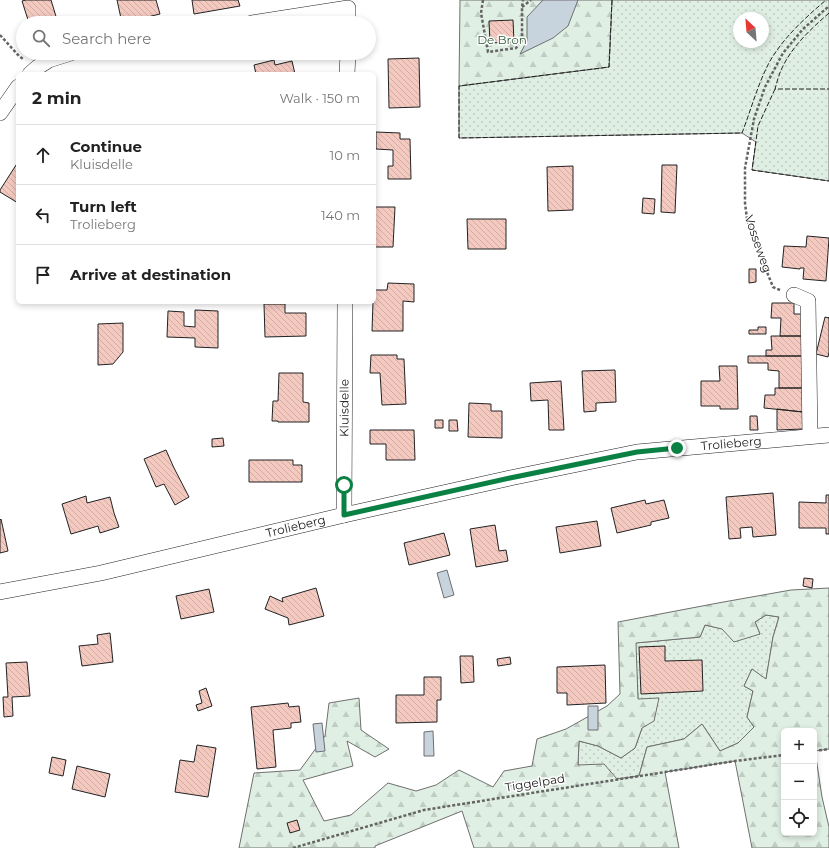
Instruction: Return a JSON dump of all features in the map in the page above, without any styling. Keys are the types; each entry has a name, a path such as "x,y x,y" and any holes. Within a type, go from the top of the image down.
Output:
{"street":[{"path":"297,16 348,8 348,16"},
{"path":"34,71 49,60"},
{"path":"347,72 348,60"},
{"path":"0,113 16,90"},
{"path":"794,295 808,301 810,436"},
{"name":"Kluisdelle","path":"344,515 345,304"},
{"name":"Trolieberg","path":"0,592 101,573 344,515 510,478 637,452 829,435"}],"path":[{"path":"483,0 481,14 488,52 516,48 522,41 523,0"},
{"path":"522,7 532,0"},
{"name":"Vosseweg","path":"794,295 773,287 753,237 747,219 745,203 745,168 754,119 768,81 783,53 803,29 829,6"},
{"path":"0,35 16,53"},
{"path":"23,60 34,71"},
{"path":"817,751 829,749"},
{"name":"Tiggelpad","path":"293,848 424,810 735,761 781,755"}],"green space":[{"name":"De Bron","path":"460,0 612,0 609,67 459,86"},
{"path":"612,0 829,0 829,181 752,170 756,142 742,133 459,138 459,86 609,67"},
{"path":"829,588 829,749 817,751 817,728 781,728 781,836 817,836 817,764 822,797 829,827 829,848 752,848 735,761 665,772 679,848 474,848 462,811 375,846 375,848 239,848 254,773 300,770 325,736 329,703 359,698 361,730 389,749 375,757 347,741 353,766 303,780 324,821 351,815 388,783 416,791 436,785 459,770 493,787 504,771 532,766 537,739 566,729 607,706 620,694 618,622 791,590","holes":["766,615 779,617 773,637 766,679 752,669 744,686 753,691 747,717 754,727 738,743 720,751 702,724 684,739 647,747 639,776 617,779 604,764 578,765 579,741 598,746 621,758 635,748 642,728 654,721 659,698 638,699 636,643 700,637 705,625 722,629 734,642 760,634 755,622"]},
{"path":"766,615 779,617 773,637 766,680 752,669 744,686 753,691 747,717 754,727 738,743 720,751 702,724 684,739 647,747 639,776 617,779 578,765 579,741 598,746 621,758 635,748 642,728 638,700 635,643 700,637 705,625 760,634 755,622"}],"shaded area":[{"path":"543,0 578,0 568,26 553,38 520,54 527,41 527,17"},
{"path":"447,570 454,595 444,598 437,573"},
{"path":"588,706 598,706 598,730 588,730"},
{"path":"322,723 325,751 316,752 313,724"},
{"path":"433,731 434,756 424,756 424,732"}],"building":[{"path":"51,0 56,16 27,16 22,1"},
{"path":"117,0 156,0 160,14 152,16 120,16"},
{"path":"192,0 238,0 240,6 194,14"},
{"path":"513,20 514,42 490,43 489,21"},
{"path":"419,58 420,107 389,108 388,59"},
{"path":"274,60 275,65 292,61 295,72 256,72 254,65"},
{"path":"376,132 400,133 400,139 410,139 411,179 388,179 388,166 393,166 393,150 376,149"},
{"path":"16,165 16,202 0,192"},
{"path":"662,165 677,165 675,213 661,212"},
{"path":"573,166 573,210 548,211 547,167"},
{"path":"643,198 655,199 654,214 642,213"},
{"path":"376,207 395,207 393,247 376,247"},
{"path":"467,219 506,219 506,249 468,249"},
{"path":"807,236 829,238 826,281 803,279 804,268 782,267 784,246 806,247"},
{"path":"749,269 756,269 756,282 749,283"},
{"path":"388,283 414,284 414,302 403,301 403,331 372,331 373,304 376,304 376,290 387,290"},
{"path":"772,303 794,303 794,314 803,314 803,336 780,336 781,318 771,318"},
{"path":"264,304 285,304 285,313 306,313 306,336 265,337"},
{"path":"195,310 218,311 218,348 195,347 195,338 167,337 168,311 184,312 184,326 195,327"},
{"path":"825,317 829,318 828,357 816,354"},
{"path":"123,323 123,352 113,364 98,365 98,324"},
{"path":"758,327 766,327 766,334 749,334 749,330 758,330"},
{"path":"771,336 803,336 803,356 766,356 766,350 772,350"},
{"path":"371,355 397,355 397,359 404,359 406,404 382,405 380,373 370,373"},
{"path":"748,356 803,356 803,388 779,388 779,371 768,370 768,363 748,363"},
{"path":"719,366 737,366 738,409 720,409 720,406 701,406 701,381 720,381"},
{"path":"615,370 616,402 596,403 596,411 584,412 582,371"},
{"path":"279,373 303,373 303,402 309,403 309,422 272,421 273,401 278,401"},
{"path":"561,381 564,430 549,430 548,400 531,401 530,383"},
{"path":"775,388 803,388 803,412 764,408 765,395 775,395"},
{"path":"469,403 491,404 491,411 502,411 502,438 468,437"},
{"path":"777,409 803,412 803,429 777,430"},
{"path":"750,416 757,416 758,430 750,430"},
{"path":"435,420 443,420 443,428 435,428"},
{"path":"449,420 457,420 458,431 449,431"},
{"path":"370,430 414,430 415,460 386,460 386,444 370,444"},
{"path":"223,438 224,446 212,447 212,439"},
{"path":"166,450 189,497 175,505 164,484 156,487 144,459"},
{"path":"249,460 293,460 293,465 302,465 302,482 249,482"},
{"path":"773,493 776,535 753,537 752,527 740,528 741,538 729,539 726,497"},
{"path":"826,495 829,495 829,534 826,534 826,528 799,528 799,502 826,503"},
{"path":"86,496 87,503 110,497 119,527 100,533 98,526 71,534 62,504"},
{"path":"645,500 646,504 664,500 669,518 651,522 651,525 617,533 611,508"},
{"path":"1,519 8,551 0,553 0,520"},
{"path":"597,521 601,546 560,553 556,527"},
{"path":"495,525 499,551 506,550 508,561 476,567 470,529"},
{"path":"444,533 450,555 409,565 404,543"},
{"path":"804,578 813,579 812,588 803,586"},
{"path":"316,588 324,616 289,625 288,618 265,609 270,596 283,602 282,598"},
{"path":"209,589 214,612 181,619 176,596"},
{"path":"110,633 113,662 82,666 79,646 98,644 97,635"},
{"path":"665,646 665,661 702,660 703,691 641,694 639,647"},
{"path":"460,656 473,656 474,682 461,683"},
{"path":"510,657 511,664 498,666 497,659"},
{"path":"27,662 30,696 12,697 13,716 4,717 3,697 8,697 6,663"},
{"path":"605,665 606,703 567,705 567,693 557,693 557,667"},
{"path":"424,677 441,677 441,700 437,700 437,722 396,723 396,695 424,695"},
{"path":"206,688 212,706 198,711 196,705 202,703 199,691"},
{"path":"288,703 289,707 299,706 301,722 291,723 291,728 273,730 276,767 257,769 251,707"},
{"path":"197,745 216,748 208,797 175,792 180,760 194,762"},
{"path":"52,757 66,760 63,776 49,773"},
{"path":"77,766 110,774 105,797 72,789"},
{"path":"297,820 300,830 290,833 287,823"}],"fence":[{"path":"612,0 609,67 459,86 459,138 742,133 758,87 770,61 788,36 826,0"},
{"path":"829,13 809,31 791,52 781,70 775,89 829,89"},
{"path":"775,89 758,126 752,170 829,181"}],"route":[{"path":"344,485 344,515 510,478 637,452 677,448"}]}
